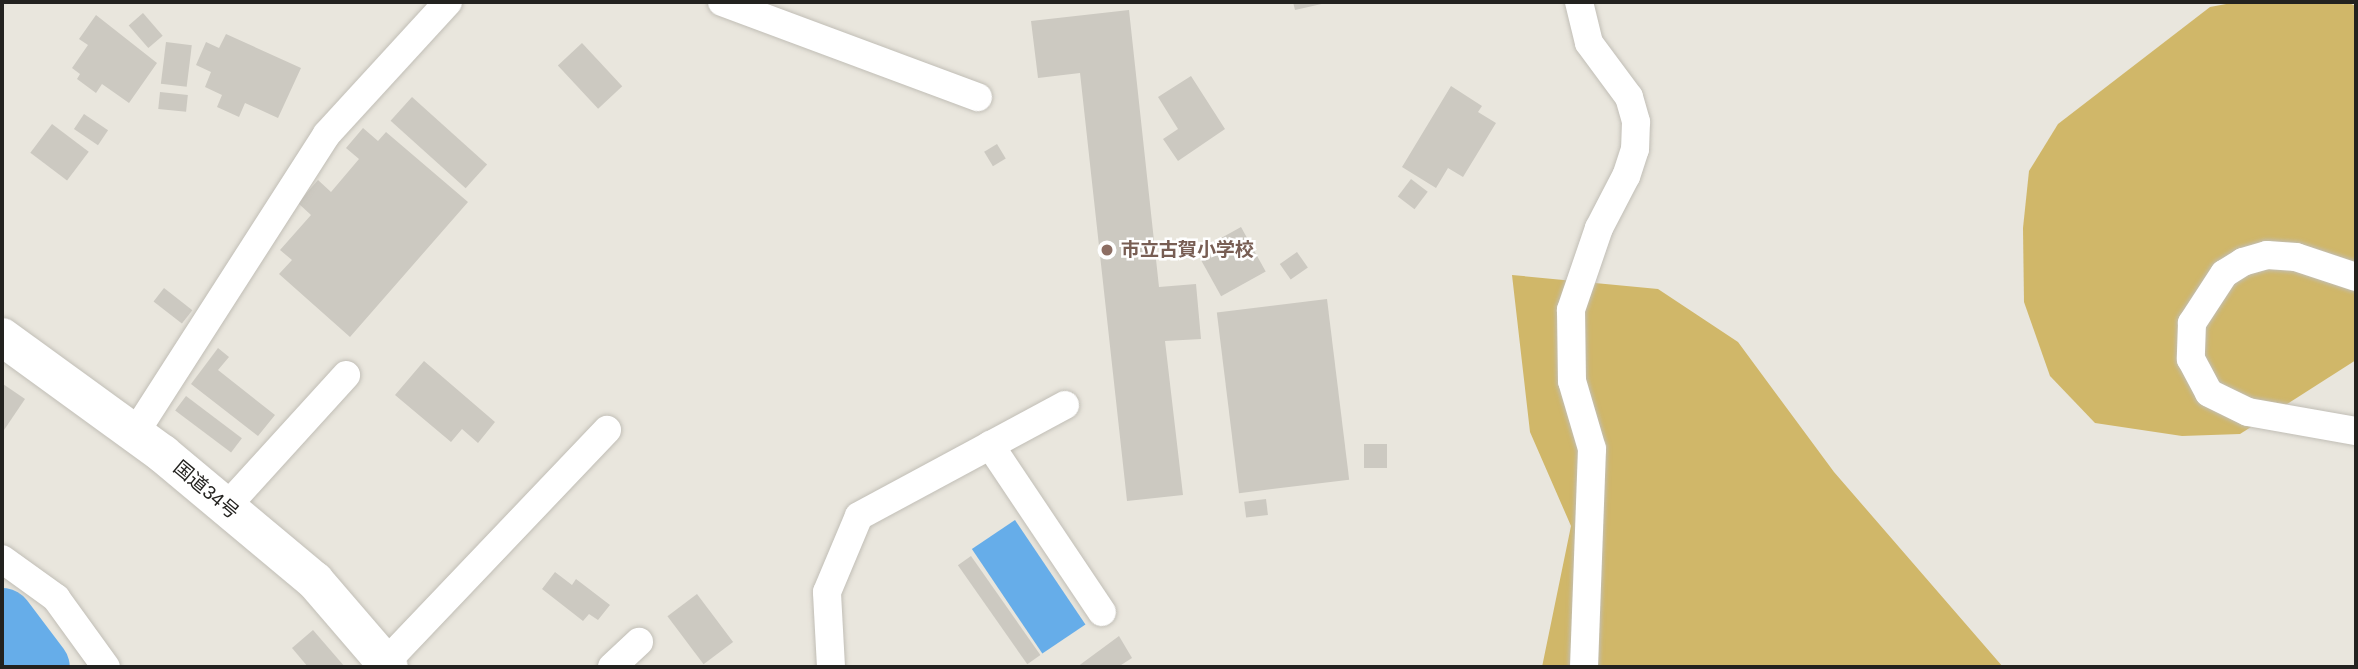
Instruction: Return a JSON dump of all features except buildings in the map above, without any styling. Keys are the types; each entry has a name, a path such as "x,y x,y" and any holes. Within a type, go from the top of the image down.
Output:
{"highway":[{"name":"国道34号","path":"2,337 135,433 316,581 387,665"}],"street":[{"path":"135,433 327,134 448,2"},
{"path":"722,2 978,97"},
{"path":"1579,2 1589,43 1629,97 1636,122 1635,149 1626,176 1599,228 1571,310 1572,381 1592,449 1584,667"},
{"path":"2356,277 2296,257 2267,255 2243,262 2224,274 2192,323 2191,359 2209,393 2248,412 2356,431"},
{"path":"227,506 346,375"},
{"path":"831,667 827,592 859,516 1065,405"},
{"path":"387,665 607,430"},
{"path":"990,446 1102,612"},
{"path":"2,559 55,598 106,667"},
{"path":"612,667 639,642"}],"shaded area":[{"path":"2237,2 2346,2 2356,6 2356,360 2240,434 2182,436 2095,423 2050,376 2024,302 2023,228 2029,171 2058,124 2210,7"},
{"path":"1512,275 1658,289 1738,342 1834,472 2003,667 1542,667 1571,526 1530,432"}],"water":[{"path":"1015,520 1085,624 1042,654 972,549"}],"waterway":[{"path":"2,618 39,667"}],"place":[{"name":"市立古賀小学校","path":"1107,250"}]}
